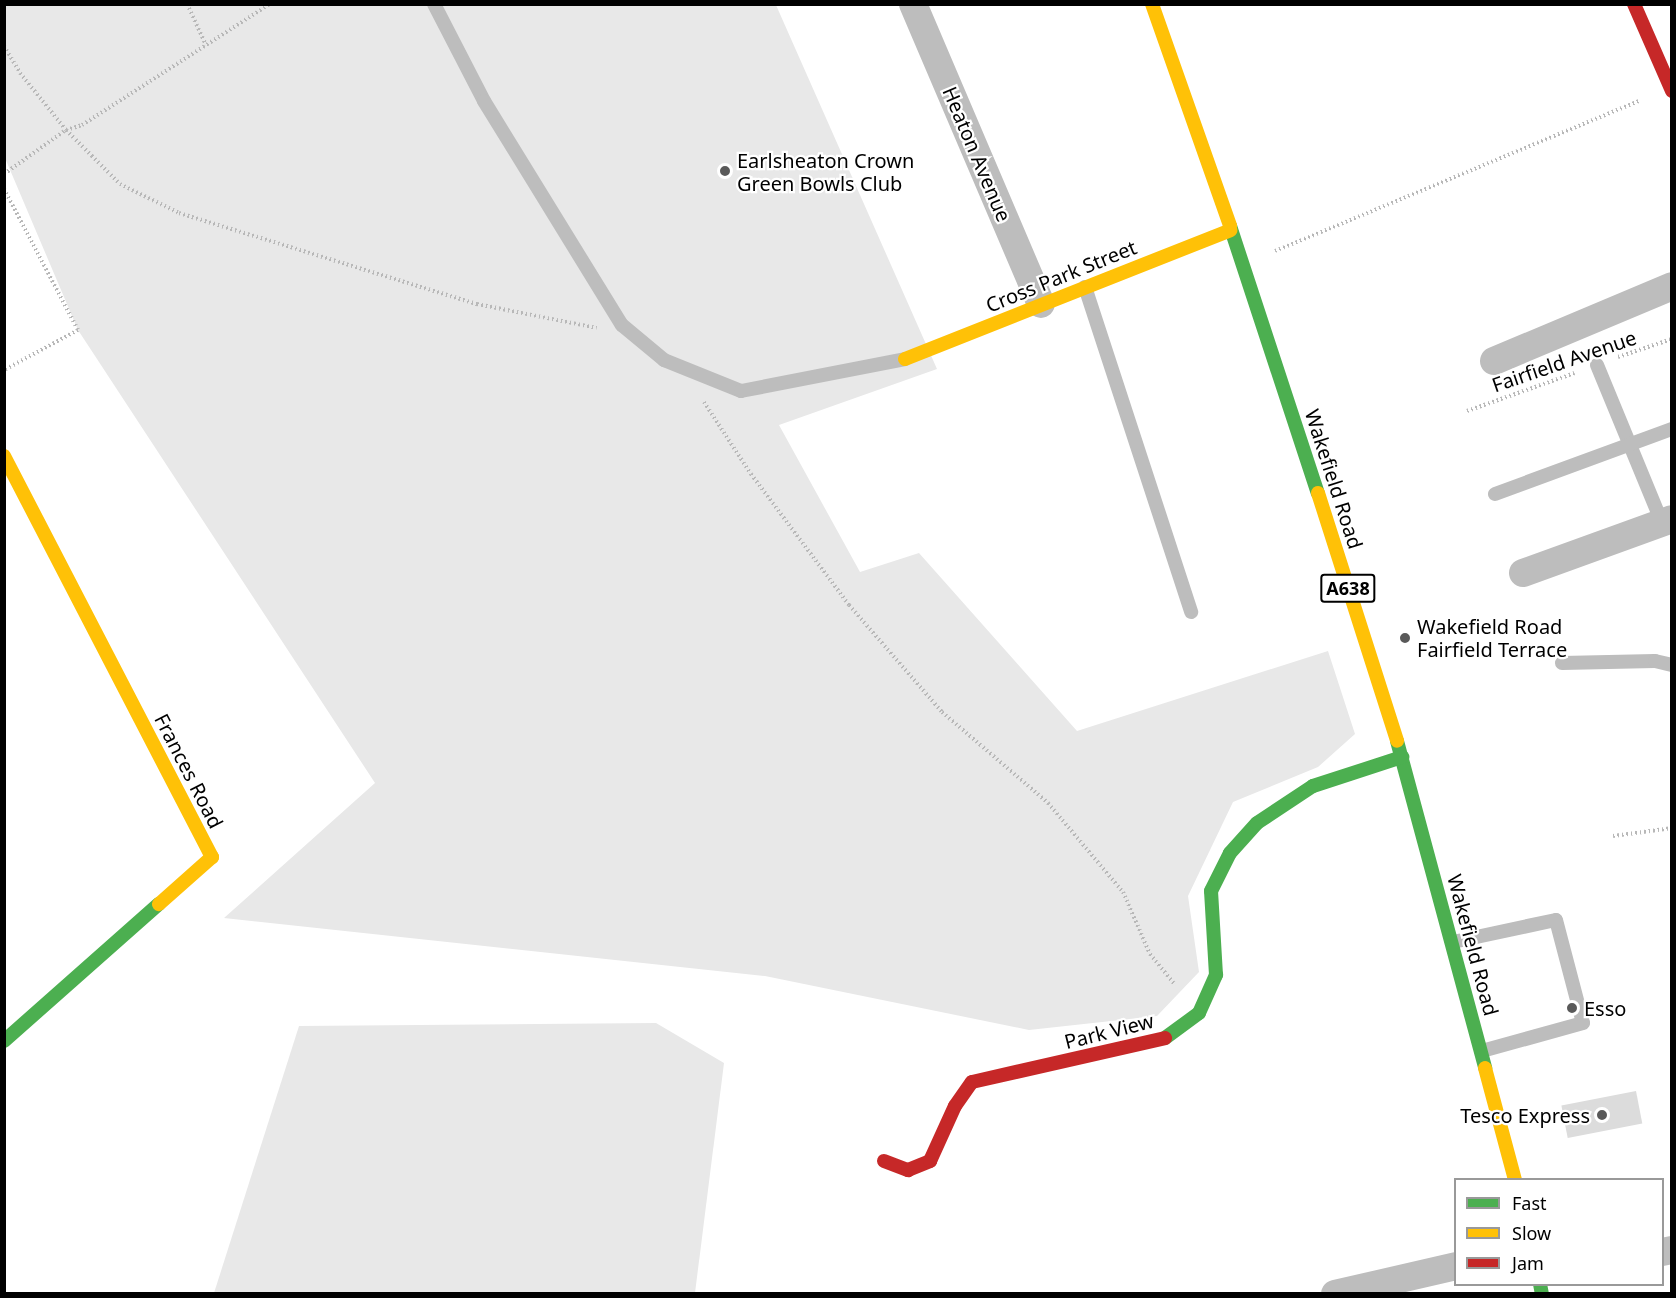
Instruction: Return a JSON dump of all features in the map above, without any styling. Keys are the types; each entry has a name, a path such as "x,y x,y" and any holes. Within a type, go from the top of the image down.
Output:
{"main road":[{"name":"Wakefield Road","path":"1152,4 1242,265 1402,757 1515,1178"},
{"path":"1634,4 1671,89"},
{"name":"Cross Park Street","path":"905,359 1230,230"},
{"name":"Frances Road","path":"4,456 212,857 4,1041"},
{"name":"Park View","path":"884,1161 908,1170 930,1161 955,1106 972,1082 1160,1042 1199,1013 1216,975 1211,891 1230,853 1257,823 1313,786 1402,757"}],"street":[{"name":"Heaton Avenue","path":"913,4 1041,304"},
{"path":"1494,361 1671,286"},
{"path":"1523,573 1667,521"},
{"path":"1335,1293 1366,1290 1454,1266"}],"lane":[{"path":"434,4 484,102 622,325 664,360 741,391 905,359"},
{"path":"1085,287 1191,612"},
{"path":"1598,365 1630,444 1667,521"},
{"path":"1495,494 1671,429"},
{"path":"1562,663 1655,661 1671,665"},
{"path":"1453,942 1556,920 1583,1023 1482,1052"}],"path":[{"path":"187,4 206,45"},
{"path":"4,174 66,130 82,125 270,4"},
{"path":"4,46 20,73 66,130 120,184 179,213 477,304 636,336"},
{"path":"1242,265 1671,89"},
{"path":"4,189 78,330 4,370"},
{"name":"Fairfield Avenue","path":"1467,411 1671,339"},
{"path":"681,366 751,474 849,605 942,712 1048,803 1123,892 1150,954 1199,1013"},
{"path":"1613,837 1671,828"}],"shaded area":[{"path":"4,5 776,5 937,369 779,425 860,572 919,553 1077,731 1328,651 1355,734 1318,767 1233,802 1188,896 1199,972 1157,1016 1029,1030 765,976 224,918 375,783 78,330 5,158"},
{"path":"656,1023 724,1063 695,1293 214,1293 299,1026"}],"building":[{"name":"Tesco Express","path":"1636,1091 1642,1123 1568,1138 1561,1106"}],"traffic: fast":[{"path":"1230,226 1318,493"},
{"path":"1397,741 1485,1068"},
{"path":"1165,1038 1199,1013 1216,975 1211,891 1230,853 1257,823 1313,786 1402,757"},
{"path":"4,1041 159,904"},
{"path":"1540,1286 1542,1294"}],"traffic: slow":[{"path":"1152,4 1230,226"},
{"path":"905,359 1230,230"},
{"path":"4,456 212,857 159,904"},
{"path":"1318,493 1397,741"},
{"path":"1485,1068 1514,1178"}],"traffic: jam":[{"path":"1634,4 1672,91"},
{"path":"884,1161 908,1170 930,1161 955,1106 972,1082 1165,1038"}],"place":[{"name":"Earlsheaton Crown Green Bowls Club","path":"725,171"},
{"name":"Wakefield Road Fairfield Terrace","path":"1405,638"},
{"name":"Esso","path":"1572,1008"},
{"name":"Tesco Express","path":"1602,1115"}]}
